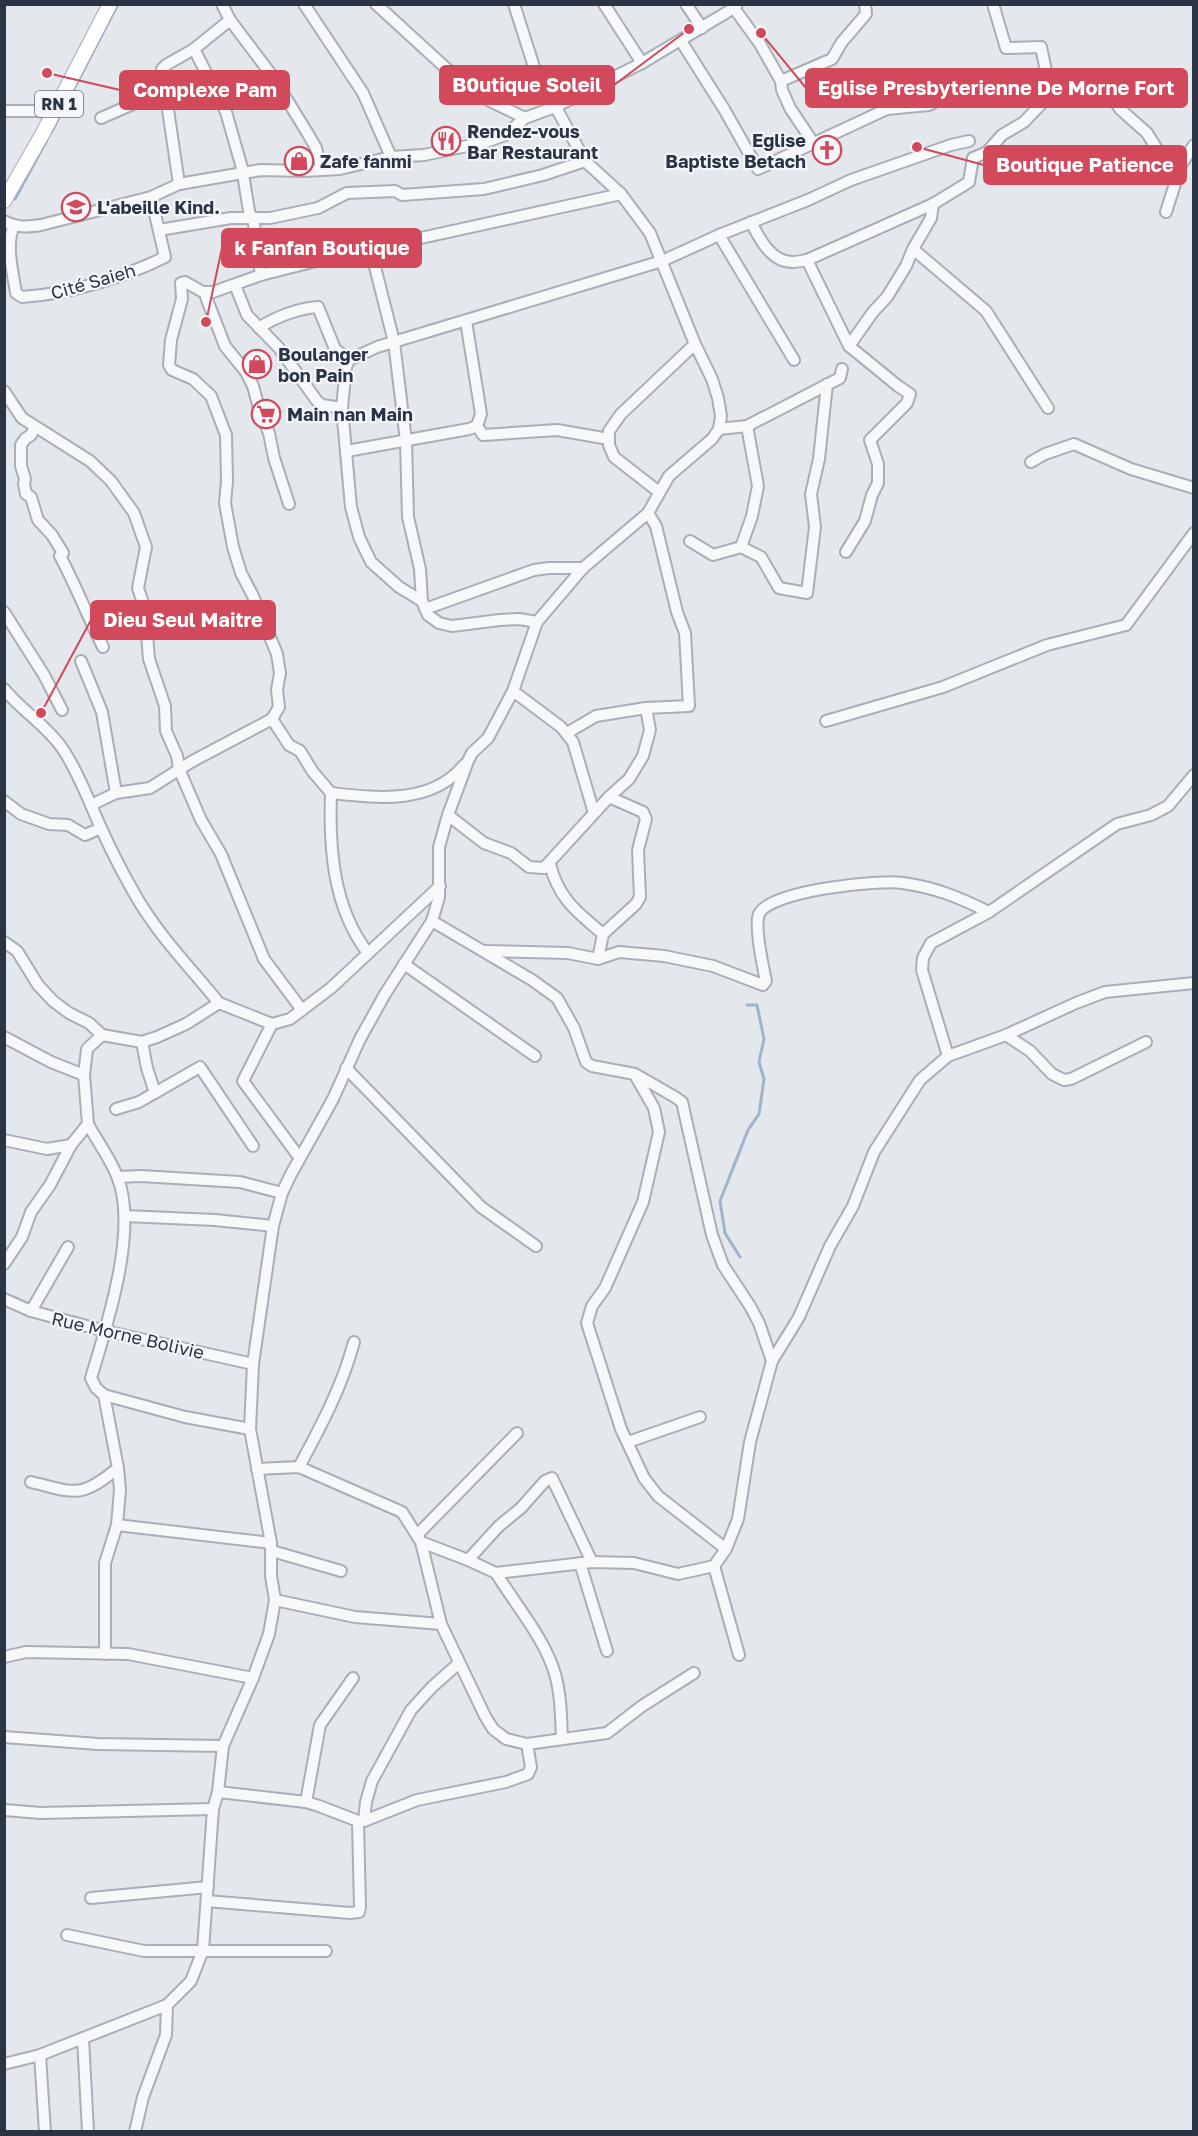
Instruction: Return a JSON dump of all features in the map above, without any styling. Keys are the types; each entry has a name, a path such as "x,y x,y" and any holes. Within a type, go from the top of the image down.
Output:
{"main road":[{"name":"RN 1","path":"4,201 53,115 111,4"}],"street":[{"path":"222,4 230,20 260,59 308,134 316,148 322,170"},
{"path":"304,4 363,93 391,157"},
{"path":"376,4 460,81 490,101 525,118"},
{"path":"4,2064 40,2055 167,2005 191,1981 202,1950 213,1809 218,1792 223,1746 253,1678 269,1634 275,1600 271,1576 271,1547 250,1429 253,1364 273,1226 282,1193 299,1157 333,1099 346,1068 385,994 432,921 439,897 439,847 448,815 472,753 488,738 513,691 537,622 583,568 648,513 669,476 712,439 719,429 721,416 718,398 650,233 621,194 585,161 534,67 514,4"},
{"path":"604,4 642,63"},
{"path":"686,4 702,28"},
{"path":"780,81 832,59 842,42 866,14 865,4"},
{"path":"993,4 1006,48 1041,47 1050,90"},
{"path":"9,224 24,228 60,221 150,197 179,184 261,170 322,170 391,157 424,155 486,142 506,135 525,118 555,107 642,63 736,7 780,81 790,108 813,144"},
{"path":"179,184 162,69 166,64 194,49 230,20"},
{"path":"681,40 758,169 888,109 929,105 973,83"},
{"path":"194,49 226,112 243,173 261,275"},
{"path":"751,222 760,242 771,253 790,263 807,260 933,204 969,182 973,158 987,152 1002,135 1024,122 1045,100 1050,90 1065,82 1090,82 1107,90 1120,109 1147,133 1176,180"},
{"path":"101,118 165,90"},
{"path":"4,111 41,111 53,115"},
{"path":"424,605 370,562 359,537 351,507 342,408 346,367 349,360 394,342 662,261 851,180 951,145 969,141"},
{"path":"1166,212 1181,165 1194,145"},
{"path":"150,197 159,230 231,218 270,218 305,212 346,194 395,191 402,195 484,189 585,161"},
{"path":"91,805 116,794 150,788 178,769 272,720 279,707 277,690 280,673 277,654 241,573 233,546 225,503 228,454 226,435 220,416 211,396 193,379 172,370 169,365 171,340 182,298 181,283 185,282 207,292 261,275 621,194"},
{"path":"849,346 873,312 887,297 906,266 931,218 933,204"},
{"name":"Cité Saieh","path":"9,224 16,293 22,297 58,294 136,269 165,256 159,230"},
{"path":"719,235 794,360"},
{"path":"913,249 986,311 1048,408"},
{"path":"371,251 394,342 406,441 408,517 420,569 424,605 428,615 439,623 452,626 519,618 537,622"},
{"path":"807,260 849,346 898,387 910,394 907,403 870,440 878,464 878,483 865,521 846,552"},
{"path":"235,285 247,315 279,348 317,401 322,405 342,408"},
{"path":"207,292 206,297 225,346 246,372 253,386 289,504"},
{"path":"259,328 267,322 318,307 335,349 349,360"},
{"path":"466,321 481,414 477,426"},
{"path":"659,492 614,457 609,445 609,431 621,414 695,344"},
{"path":"719,429 747,426 840,378 842,369"},
{"path":"690,541 713,555 741,547 760,557 779,588 807,593 815,527 811,494 819,459 827,384"},
{"path":"4,391 22,418 57,438 75,453 90,461 111,481 125,499 137,521 146,547 138,588 145,609 149,660 165,706 166,731 177,756 178,769 201,820 221,854 264,958 302,1010"},
{"path":"477,426 483,435 557,430 609,439"},
{"path":"346,451 477,426"},
{"path":"741,547 752,516 758,486 747,426"},
{"path":"35,427 21,445 21,466 26,494 31,497 38,520 52,535 63,553 60,556 73,579 83,607 103,647"},
{"path":"1031,462 1045,454 1074,444 1131,469 1194,488"},
{"path":"567,733 596,716 646,708 688,706 686,633 677,612 656,526 648,513"},
{"path":"826,721 943,687 1047,645 1126,626 1194,533"},
{"path":"424,605 534,570 583,568"},
{"path":"4,612 44,675 62,710"},
{"path":"81,662 102,712 116,794"},
{"path":"4,689 16,704 39,722 61,747 77,773 101,828 149,919 178,957 219,1003 272,1024 290,1018 331,988 440,886"},
{"path":"513,691 567,733 573,742 594,813"},
{"path":"448,815 484,843 511,853 529,867 544,868 609,797 629,779 643,756 650,730 646,708"},
{"path":"272,720 289,745 300,751 313,772 331,793 330,829 335,879 350,923 358,940 368,953"},
{"path":"331,793 376,796 416,795 441,786 458,773 468,761"},
{"path":"948,1056 922,970 924,957 931,943 989,912 1117,824 1151,815 1168,806 1194,775"},
{"path":"598,959 603,934 636,904 640,897 639,843 646,819 644,812 609,797"},
{"path":"4,801 21,814 49,824 68,825 85,835 101,828"},
{"path":"550,864 554,882 574,910 603,934"},
{"path":"484,951 568,953 598,959 619,952 664,956 713,966 763,986 766,981 760,951 758,917 762,908 789,895 876,882 900,882 950,893 989,912"},
{"path":"432,921 557,998 574,1028 586,1062 592,1066 635,1074 682,1102 712,1235 723,1265 750,1305 759,1323 772,1361"},
{"path":"4,942 17,951 38,985 53,1001 69,1013 89,1023 102,1035 142,1042 186,1024 219,1003"},
{"path":"404,964 535,1056"},
{"path":"419,1538 496,1573 592,1562 634,1563 678,1574 714,1566 726,1549 738,1519 750,1442 772,1361 799,1317 830,1246 854,1206 874,1152 920,1080 948,1056 1006,1035 1105,992 1194,983"},
{"path":"272,1024 243,1081 299,1157"},
{"path":"102,1035 87,1049 84,1075 88,1124 118,1177 125,1216 118,1279 91,1378 96,1388 104,1395 185,1416 250,1429"},
{"path":"1006,1035 1030,1051 1052,1074 1064,1080 1071,1079 1146,1042"},
{"path":"4,1038 51,1062 84,1075"},
{"path":"142,1042 155,1093"},
{"path":"116,1108 139,1102 201,1067 254,1146"},
{"path":"346,1068 481,1207 536,1246"},
{"path":"635,1074 654,1108 659,1132 643,1202 605,1288 592,1306 587,1323 621,1429 644,1478 658,1496 726,1549"},
{"path":"4,1264 22,1237 31,1212 50,1185 72,1145 88,1124"},
{"path":"4,1140 47,1149 72,1145"},
{"path":"118,1177 141,1176 240,1182 282,1193"},
{"path":"125,1216 215,1220 273,1226"},
{"path":"32,1311 68,1247"},
{"name":"Rue Morne Bolivie","path":"4,1299 32,1311 105,1331 253,1364"},
{"path":"299,1467 335,1399 346,1372 354,1342"},
{"path":"104,1395 120,1490 117,1525 105,1563 105,1654"},
{"path":"628,1442 700,1417"},
{"path":"419,1538 517,1433"},
{"path":"257,1469 299,1467 402,1512 419,1538 441,1624 494,1729 506,1739 528,1743 607,1733 642,1706 694,1673"},
{"path":"31,1482 73,1492 87,1490 100,1483 118,1468"},
{"path":"468,1560 545,1481 552,1478 592,1562"},
{"path":"117,1525 271,1547 341,1571"},
{"path":"580,1563 607,1651"},
{"path":"714,1566 739,1655"},
{"path":"496,1573 541,1642 555,1673 561,1706 562,1739"},
{"path":"275,1600 355,1617 441,1624"},
{"path":"4,1657 26,1652 128,1654 253,1678"},
{"path":"207,1901 358,1912 360,1907 361,1821 372,1781 411,1710 459,1663"},
{"path":"306,1803 320,1725 353,1678"},
{"path":"4,1737 98,1744 223,1746"},
{"path":"218,1792 306,1803 361,1821 417,1800 506,1782 528,1774 531,1767 528,1743"},
{"path":"4,1810 41,1813 213,1809"},
{"path":"91,1898 208,1887"},
{"path":"67,1935 144,1951 327,1951"},
{"path":"135,2132 143,2097 166,2035 167,2005"},
{"path":"83,2038 88,2132"},
{"path":"40,2055 45,2132"}],"waterway":[{"path":"51,133 118,4"},
{"path":"15,199 47,140"},
{"path":"740,1257 725,1233 720,1201 748,1130 759,1114 764,1079 759,1062 764,1039 757,1005 747,1005"}],"place":[{"name":"B0utique Soleil","path":"689,29"},
{"name":"Eglise Presbyterienne De Morne Fort","path":"761,33"},
{"name":"Complexe Pam","path":"47,73"},
{"name":"Rendez-vous Bar Restaurant","path":"446,141"},
{"name":"Boutique Patience","path":"917,147"},
{"name":"Eglise Baptiste Betach","path":"827,150"},
{"name":"Zafe fanmi","path":"299,161"},
{"name":"L'abeille Kind.","path":"76,207"},
{"name":"k Fanfan Boutique","path":"206,322"},
{"name":"Boulanger bon Pain","path":"257,364"},
{"name":"Main nan Main","path":"266,414"},
{"name":"Dieu Seul Maitre","path":"41,713"}]}
